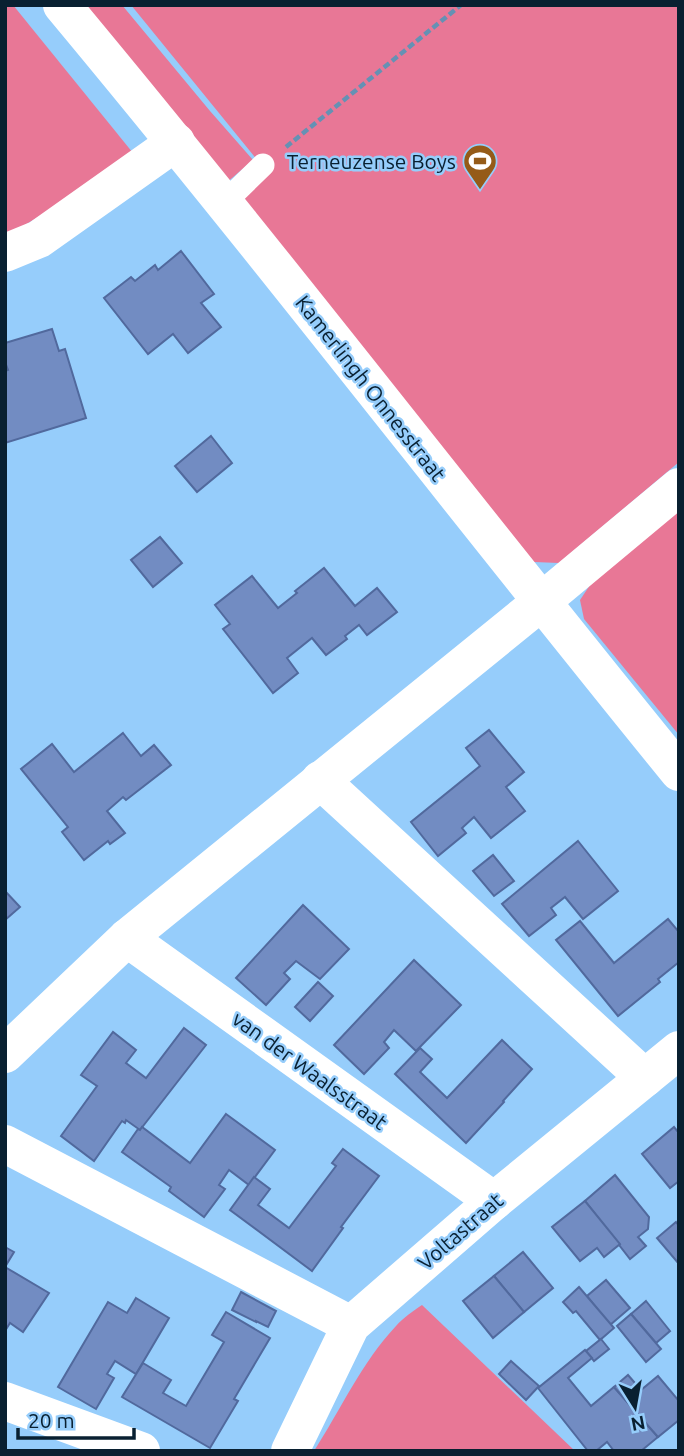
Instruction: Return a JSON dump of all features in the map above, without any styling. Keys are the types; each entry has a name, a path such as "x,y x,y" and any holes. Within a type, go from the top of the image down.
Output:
{"street":[{"name":"Kamerlingh Onnesstraat","path":"62,5 176,142 541,603 679,772"},
{"path":"5,253 39,239 176,142"},
{"path":"5,1054 127,938 541,603 679,487"},
{"path":"320,780 645,1077"},
{"name":"van der Waalsstraat","path":"127,938 494,1201"},
{"name":"Voltastraat","path":"290,1451 351,1325 494,1201 679,1050"},
{"path":"5,1144 351,1325"},
{"path":"5,1401 141,1451"}],"lane":[{"path":"224,204 263,165"}],"path":[{"path":"263,165 461,5"}],"shaded area":[{"path":"5,5 13,5 133,153 101,179 5,237"},
{"path":"77,5 122,5 253,160 225,184"},
{"name":"Terneuzense Boys","path":"131,5 679,5 679,462 559,563 534,562 237,203 267,172"},
{"path":"679,509 679,735 584,619 580,600 592,582"},
{"path":"422,1305 575,1451 314,1451 352,1386 384,1340 399,1323"}],"building":[{"path":"181,251 214,294 201,303 221,327 188,353 173,334 148,354 104,298 131,277 135,281 155,265 158,270"},
{"path":"52,329 59,351 65,349 86,418 5,443 5,371 8,370 5,343"},
{"path":"211,436 232,463 197,492 175,466"},
{"path":"160,537 182,563 153,587 131,560"},
{"path":"324,568 355,606 377,588 397,612 367,635 359,625 345,636 347,639 326,655 312,638 287,658 298,673 273,693 223,629 230,624 215,605 252,576 278,608"},
{"path":"489,730 524,772 506,787 525,811 491,838 474,817 462,828 466,833 438,856 411,822 480,766 466,748"},
{"path":"123,733 141,756 154,745 171,765 126,800 123,797 107,811 125,833 110,844 108,841 84,860 62,832 68,827 21,769 52,744 74,772"},
{"path":"578,841 618,891 583,919 565,897 551,908 556,915 529,936 502,904"},
{"path":"493,855 514,881 494,896 473,871"},
{"path":"5,891 20,907 5,920"},
{"path":"303,905 349,949 320,979 296,961 284,973 290,979 266,1005 236,978"},
{"path":"668,919 679,932 679,962 658,979 660,982 618,1016 556,940 580,921 614,963"},
{"path":"414,960 461,1005 416,1051 394,1030 384,1042 389,1048 364,1074 334,1045"},
{"path":"318,982 333,996 310,1021 295,1007"},
{"path":"184,1028 206,1045 140,1130 126,1120 125,1123 122,1121 94,1161 61,1136 97,1086 81,1075 113,1032 136,1050 126,1063 146,1078"},
{"path":"502,1040 532,1069 466,1143 395,1074 420,1048 432,1059 420,1072 447,1098"},
{"path":"226,1114 275,1150 249,1185 229,1170 219,1185 225,1189 204,1217 169,1191 171,1187 122,1152 142,1127 190,1163"},
{"path":"674,1127 679,1133 679,1181 670,1188 642,1154"},
{"path":"343,1149 379,1176 312,1271 230,1210 254,1177 270,1189 258,1205 289,1228 336,1166 332,1163"},
{"path":"615,1175 649,1217 648,1229 638,1237 646,1246 630,1259 585,1201"},
{"path":"585,1201 620,1244 604,1257 597,1248 580,1261 552,1227"},
{"path":"676,1222 679,1226 679,1264 657,1238"},
{"path":"5,1247 14,1252 5,1267"},
{"path":"523,1252 553,1288 524,1312 494,1276"},
{"path":"5,1267 49,1293 23,1332 10,1323 5,1331"},
{"path":"494,1276 524,1312 493,1338 463,1301"},
{"path":"606,1280 630,1308 610,1325 587,1296"},
{"path":"579,1287 614,1328 600,1340 576,1311 573,1313 563,1302"},
{"path":"241,1292 276,1311 268,1327 232,1310"},
{"path":"136,1298 169,1318 136,1374 115,1361 107,1374 114,1378 96,1409 58,1387 108,1302 127,1313"},
{"path":"646,1301 670,1331 656,1343 631,1314"},
{"path":"226,1312 270,1338 234,1399 238,1401 210,1448 122,1397 143,1363 171,1380 163,1393 186,1406 224,1342 212,1335"},
{"path":"631,1314 661,1349 646,1362 617,1326"},
{"path":"601,1339 609,1349 594,1361 586,1351"},
{"path":"585,1350 592,1358 568,1378 591,1406 614,1387 658,1437 641,1451 614,1451 607,1442 596,1451 588,1451 538,1388"},
{"path":"511,1361 539,1386 526,1400 499,1374"},
{"path":"628,1375 641,1390 658,1376 679,1401 679,1420 658,1437 614,1387"}],"place":[{"name":"Terneuzense Boys","path":"480,191"}]}
